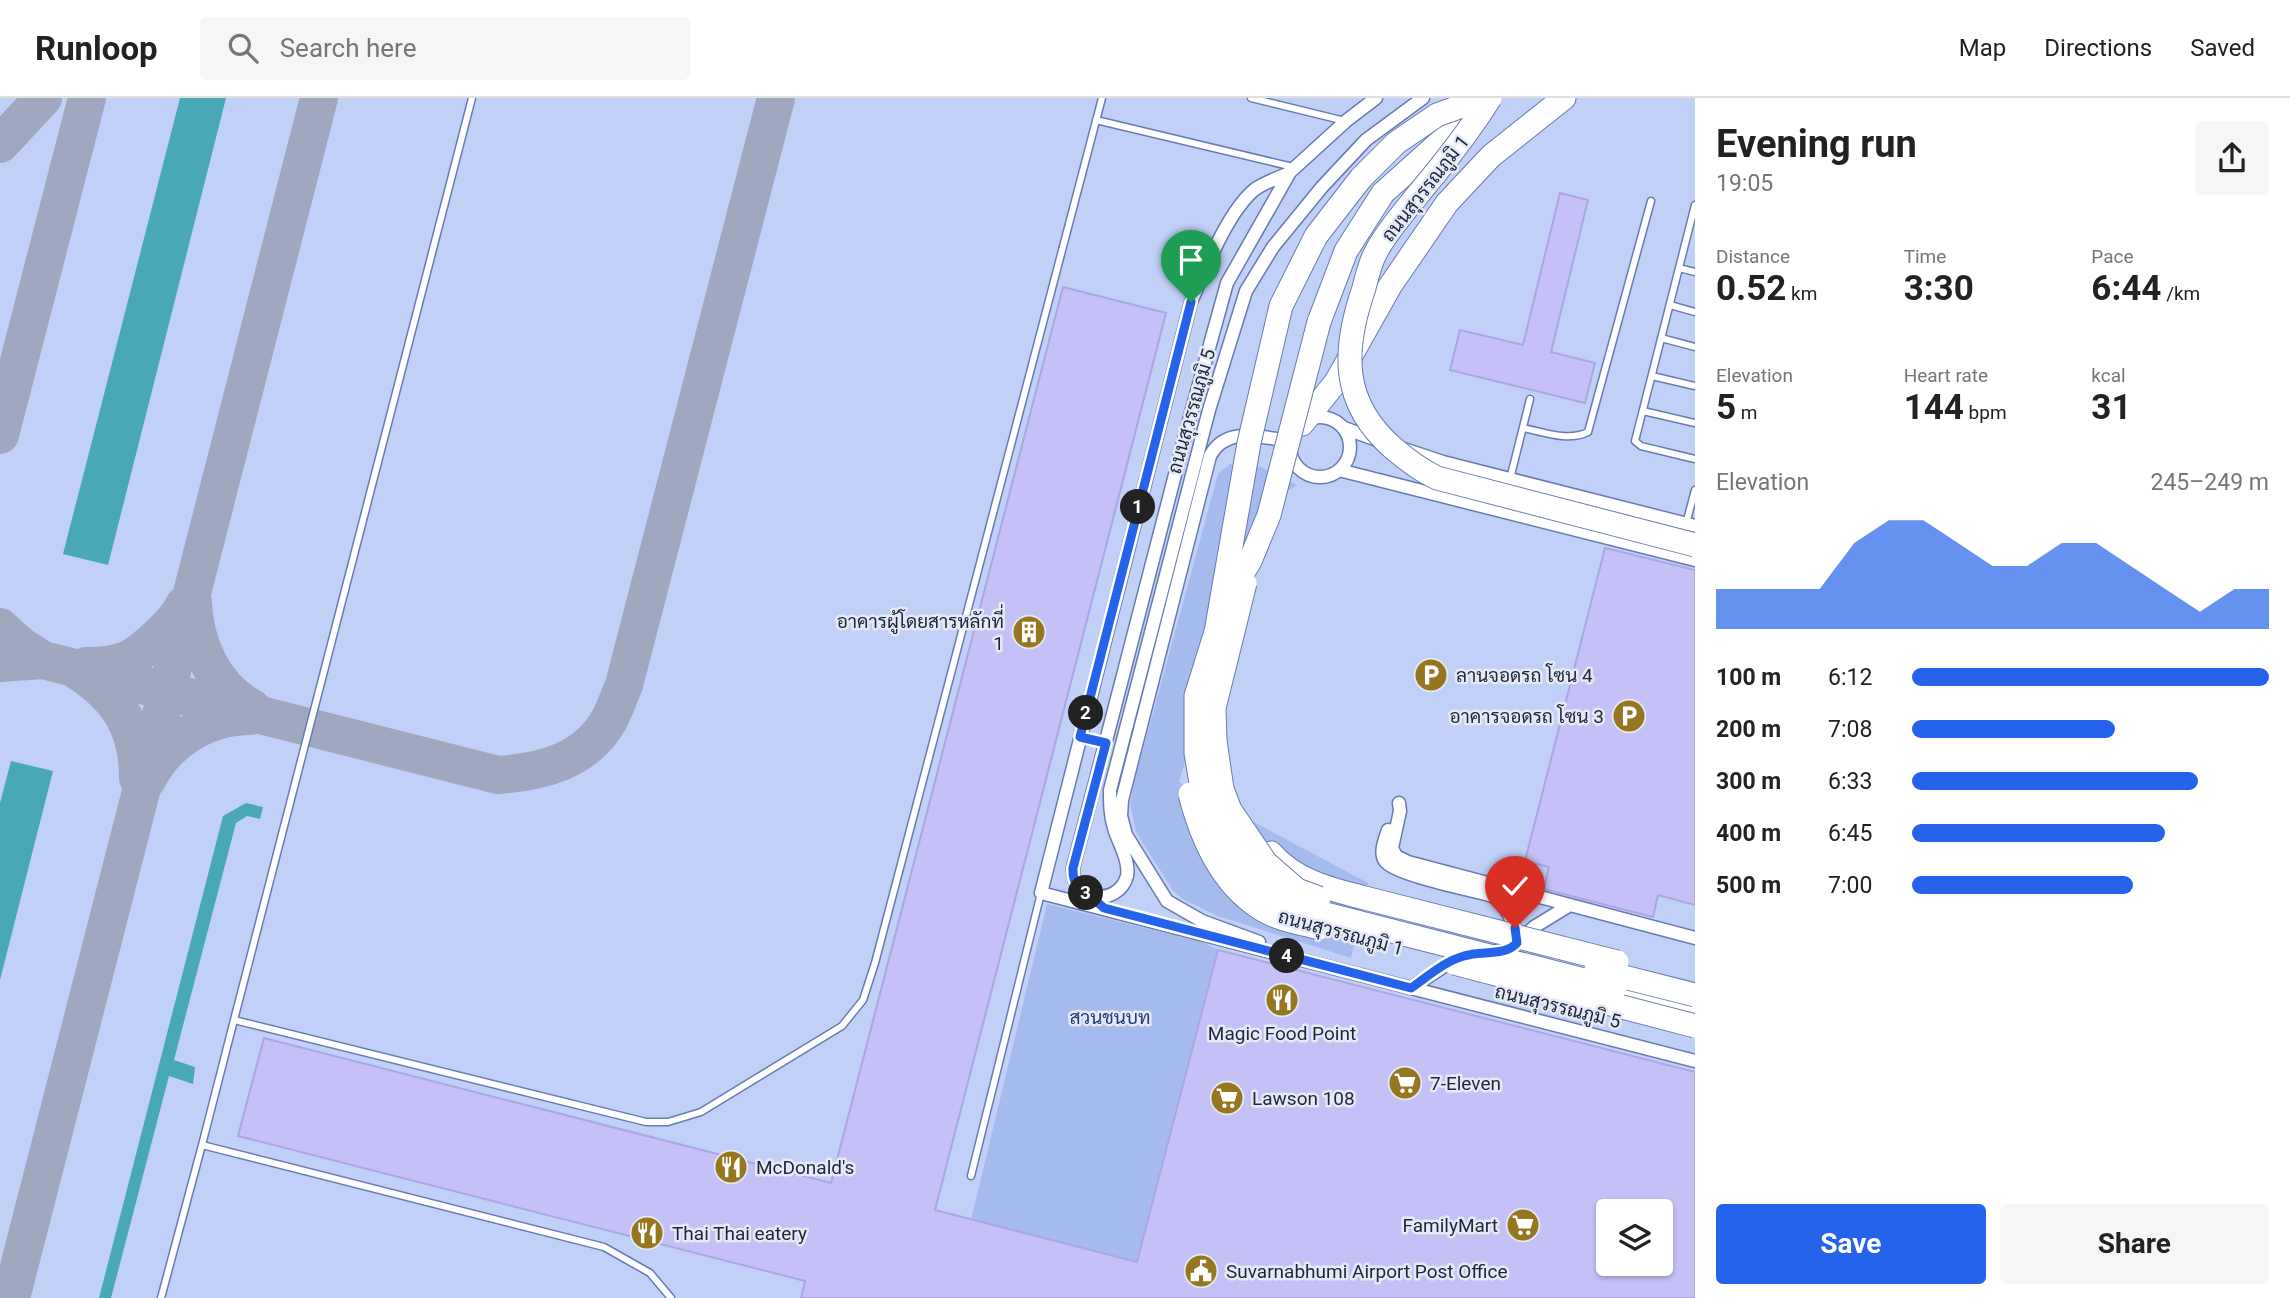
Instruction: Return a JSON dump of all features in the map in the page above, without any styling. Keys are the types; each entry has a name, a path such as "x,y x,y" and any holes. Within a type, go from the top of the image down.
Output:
{"highway":[{"name":"ถนนสุวรรณภูมิ 1","path":"1488,98 1466,136 1376,252 1352,321 1349,359 1354,391 1368,421 1381,437 1420,470 1429,474 1692,532"},
{"name":"ถนนสุวรรณภูมิ 1","path":"1488,98 1383,193 1346,251 1319,322 1269,515 1250,561 1210,628 1188,689 1185,715 1189,787 1205,843 1241,893 1263,910 1282,918 1695,1026"},
{"name":"ถนนสุวรรณภูมิ 1","path":"1488,98 1437,115 1396,143 1361,178 1316,236 1281,306 1249,443 1216,632 1208,708 1214,766 1228,800 1241,820 1282,866 1317,886 1695,982"},
{"name":"ถนนสุวรรณภูมิ 1","path":"1296,432 1336,382 1390,286 1429,227 1468,179 1520,131 1564,98"},
{"name":"ถนนสุวรรณภูมิ 1","path":"1250,561 1214,708 1215,741 1223,789 1230,810 1266,863 1297,890 1315,897 1695,993"},
{"name":"ถนนสุวรรณภูมิ 1","path":"1216,632 1203,669 1194,709 1196,753 1203,795 1221,835 1242,868 1274,895 1302,908 1695,1009"}],"street":[{"name":"ถนนสุวรรณภูมิ 5","path":"1376,98 1292,170 1254,189 1220,238 1191,302 1041,892 1695,1061"},
{"name":"ถนนสุวรรณภูมิ 5","path":"1071,900 1113,894 1121,888 1128,870 1113,827 1110,790 1209,410 1246,291 1273,247 1321,187 1366,140 1423,98"},
{"name":"ถนนสุวรรณภูมิ 5","path":"1104,908 1076,886 1073,868 1227,282 1292,170"},
{"name":"ถนนสุวรรณภูมิ 5","path":"1298,959 1202,921 1170,904 1133,849 1121,816 1122,791 1210,456 1221,440 1235,436 1296,432 1319,417 1424,456 1653,516 1692,532"},
{"path":"1296,432 1294,461 1309,475 1329,475 1345,463 1350,446 1343,428"},
{"path":"1339,470 1411,481 1554,524 1695,560"},
{"path":"1516,945 1511,918 1504,905 1493,896 1404,872 1386,863 1382,858 1382,849 1393,809 1399,803 1400,811 1392,849 1396,856 1408,862 1695,938"},
{"path":"1411,988 1456,959 1466,955 1505,950 1516,945 1534,927 1570,905"},
{"path":"1516,945 1695,993"}],"lane":[{"path":"161,1298 472,98"},
{"path":"234,1020 646,1122 668,1122 701,1112 842,1026 863,1000 875,963 1102,98"},
{"path":"1251,98 1346,121"},
{"path":"1096,121 1292,170"},
{"path":"1522,428 1578,437 1588,432 1651,201"},
{"path":"1695,205 1691,234 1679,268 1635,440 1637,444 1695,460"},
{"path":"1679,268 1695,272"},
{"path":"1670,305 1695,312"},
{"path":"1661,338 1695,347"},
{"path":"1652,376 1695,386"},
{"path":"1510,479 1530,399"},
{"path":"1643,411 1695,423"},
{"path":"1411,481 1414,464 1424,456"},
{"path":"1692,532 1695,490"},
{"path":"1554,524 1562,492"},
{"path":"1645,547 1653,516"},
{"path":"1080,737 1106,743"},
{"path":"971,1175 1041,892"},
{"path":"202,1145 604,1247 650,1273 671,1298"}],"shaded area":[{"path":"0,98 1695,98 1695,1298 0,1298"},
{"path":"180,98 226,98 108,565 63,554"},
{"path":"11,761 53,771 0,980 0,803"},
{"path":"246,803 263,807 260,819 247,816 236,823 174,1060 195,1067 193,1084 169,1076 111,1298 99,1298 223,816"}],"green space":[{"path":"1230,464 1261,467 1297,485 1262,507 1179,782 1368,883 1351,958 1218,916 1184,900 1174,892 1136,832 1130,804 1134,783 1218,474"},
{"name":"สวนชนบท","path":"1047,904 1202,942 1218,950 1137,1262 971,1220"}],"building":[{"path":"1560,193 1588,200 1551,352 1595,363 1585,403 1450,370 1460,330 1523,345"},
{"name":"อาคารผู้โดยสารหลักที่ 1","path":"1063,287 1166,313 935,1210 1137,1262 1218,950 1695,1072 1695,1298 801,1298 805,1281 238,1136 264,1038 831,1183"},
{"name":"อาคารจอดรถ โซน 3","path":"1605,548 1695,570 1695,905 1658,895 1653,917 1544,889 1549,867 1525,861"}],"taxiway":[{"path":"0,144 43,98"},
{"path":"0,435 87,98"},
{"path":"11,1298 319,98"},
{"path":"0,663 43,660 498,775 531,771 575,755 599,734 609,720 624,685 776,98"},
{"path":"193,601 197,632 208,662 226,688 252,708"},
{"path":"86,666 113,664 136,655 168,627 184,605"},
{"path":"0,627 21,646 43,660"},
{"path":"79,672 106,693 124,717 135,745 138,778"},
{"path":"147,780 165,754 190,733 218,721 250,716"}],"place":[{"name":"อาคารผู้โดยสารหลักที่ 1","path":"1029,632"},
{"name":"ลานจอดรถ โซน 4","path":"1431,675"},
{"name":"อาคารจอดรถ โซน 3","path":"1629,716"},
{"name":"Magic Food Point","path":"1282,1000"},
{"name":"7-Eleven","path":"1405,1083"},
{"name":"Lawson 108","path":"1227,1098"},
{"name":"McDonald's","path":"731,1167"},
{"name":"FamilyMart","path":"1523,1225"},
{"name":"Thai Thai eatery","path":"647,1233"},
{"name":"Suvarnabhumi Airport Post Office","path":"1201,1271"}],"route":[{"path":"1191,302 1080,737 1106,743 1073,868 1076,886 1104,908 1411,988 1466,955 1514,947 1517,943 1515,928"}]}
